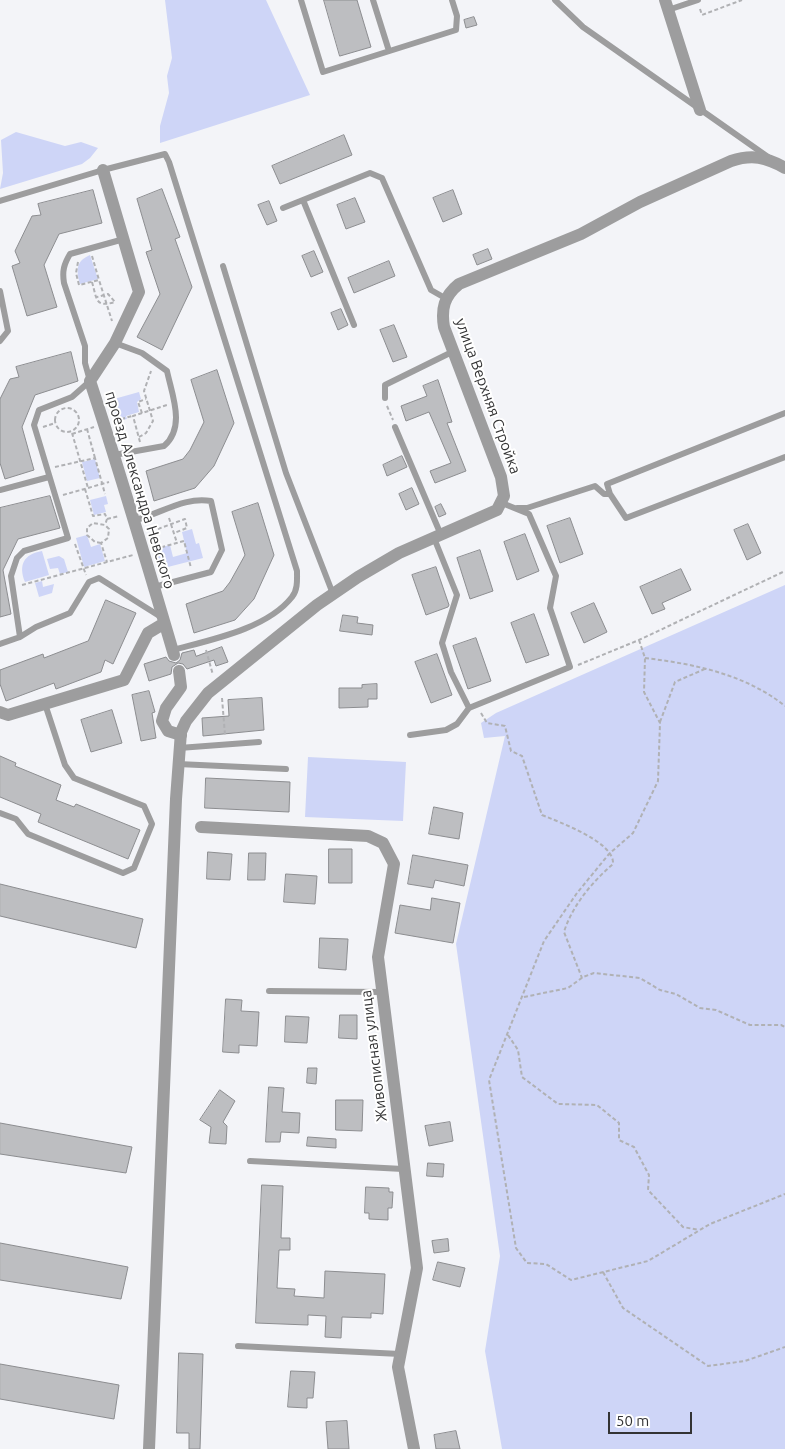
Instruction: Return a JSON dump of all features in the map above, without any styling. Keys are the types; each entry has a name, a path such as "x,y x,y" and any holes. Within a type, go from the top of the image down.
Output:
{"street":[{"path":"667,5 700,110"},
{"path":"445,298 459,284 581,234 640,202 731,161 746,156 771,160 785,168"},
{"name":"проезд Александра Невского","path":"103,170 139,292 115,343 90,381 135,520 162,620 173,653"},
{"name":"улица Верхняя Стройка","path":"445,298 442,316 501,477 507,505"},
{"path":"149,1449 176,800 180,741 186,721 217,686 333,594 398,553 491,515 507,505"},
{"path":"0,712 8,715 124,680 148,633 162,620"},
{"path":"179,671 181,687 166,708 162,721 168,731 180,741"},
{"name":"Живописная улица","path":"201,827 368,836 383,843 394,864 378,957 416,1268 398,1367 414,1449"}],"lane":[{"path":"301,0 323,72 456,30 457,16 452,0"},
{"path":"373,0 389,51"},
{"path":"555,0 582,27 759,149 771,160"},
{"path":"667,5 697,0"},
{"path":"0,202 103,170 165,154 297,571 297,586 293,596 276,611 254,625 173,653"},
{"path":"283,208 370,173 382,178 430,290 445,298"},
{"path":"303,200 354,325"},
{"path":"20,637 11,576 17,558 24,551 68,538 58,499 36,434 36,416 39,410 46,405 72,397 90,381 85,363 85,346 64,283 62,273 64,264 70,254 124,238"},
{"path":"223,266 286,473 333,594"},
{"path":"0,291 8,330 0,341"},
{"path":"114,455 164,446 168,442 177,416 167,372 142,353 115,343"},
{"path":"384,398 385,385 454,351"},
{"path":"785,413 607,484 610,494 626,518 785,457"},
{"path":"395,427 457,595 442,643 451,672 469,708"},
{"path":"0,490 49,476"},
{"path":"507,505 527,508 595,486 604,494 610,494"},
{"path":"135,520 184,502 200,499 211,501 222,550 212,572 154,587"},
{"path":"410,734 446,730 457,724 469,708 570,668 550,608 556,576 528,514 507,505"},
{"path":"0,644 20,637 36,627 70,613 89,582 99,578 162,620"},
{"path":"0,813 16,819 28,834 124,873 134,868 152,824 144,806 74,778 65,766 45,704"},
{"path":"180,741 258,742"},
{"path":"178,764 286,769"},
{"path":"269,991 382,992"},
{"path":"250,1161 403,1168"},
{"path":"238,1346 400,1354"}],"path":[{"path":"697,0 702,15 742,0"},
{"path":"87,254 92,252 113,325 122,329"},
{"path":"81,257 77,263 76,273 79,285 99,280"},
{"path":"92,282 96,297 99,303 115,302 111,295 96,297"},
{"path":"139,437 146,434 153,421 144,391 154,361"},
{"path":"384,398 395,427"},
{"path":"142,414 138,402 147,399"},
{"path":"142,449 133,416 174,403"},
{"path":"64,408 74,410 80,417 78,427 72,432 61,431 55,423 56,414 64,408"},
{"path":"87,429 106,494"},
{"path":"72,432 93,516 104,514 107,519 105,525 110,535 101,543"},
{"path":"52,468 95,458"},
{"path":"61,496 122,479"},
{"path":"157,548 155,539 158,529 185,519 187,528 174,533"},
{"path":"105,525 92,523 87,528 89,538 101,543 107,562"},
{"path":"13,587 184,541 193,577"},
{"path":"570,668 639,640 785,571"},
{"path":"639,640 645,658 644,692 660,723"},
{"path":"204,642 217,686"},
{"path":"645,658 682,662 722,672 785,706"},
{"path":"707,668 675,682 660,723 658,781 633,833 609,854 577,893 544,941 489,1080 516,1248 527,1262 546,1264 571,1280 648,1261 710,1224 785,1194"},
{"path":"478,704 487,723 505,726 511,751 522,756 542,816 568,826 606,847 613,860 613,864 600,876 569,916 564,932 582,978"},
{"path":"523,997 568,988 582,978 594,973 640,978 660,990 676,994 700,1008 716,1010 750,1025 785,1027"},
{"path":"508,1035 518,1050 522,1077 558,1104 597,1105 619,1124 619,1140 634,1147 649,1176 648,1190 683,1227 699,1230"},
{"path":"603,1272 623,1308 708,1366 745,1361 785,1347"}],"shaded area":[{"path":"165,0 266,0 310,95 160,143 160,126 169,93 167,76 172,58"},
{"path":"16,132 65,146 81,142 98,148 82,164 0,189 3,173 1,140"},
{"path":"90,255 98,279 80,284 78,266 85,257"},
{"path":"139,392 141,399 137,402 139,412 126,416 127,419 115,422 111,406 114,399"},
{"path":"95,459 100,478 87,481 82,462"},
{"path":"106,496 108,504 104,505 106,512 94,515 90,500"},
{"path":"192,529 196,544 199,543 203,558 160,569 154,549 170,545 173,557 187,553 182,532"},
{"path":"87,535 91,547 100,544 105,561 84,567 76,538"},
{"path":"42,551 49,575 25,582 22,570 24,561 36,552"},
{"path":"59,556 64,559 68,572 60,574 58,568 50,569 47,559"},
{"path":"42,581 43,587 54,584 52,593 39,597 35,583"},
{"path":"785,585 785,1449 502,1449 485,1351 500,1256 456,944 505,736 484,738 481,723 496,713"},
{"path":"308,757 406,762 403,821 305,817"}],"building":[{"path":"324,0 357,0 371,47 340,56"},
{"path":"474,17 477,25 466,28 464,20"},
{"path":"344,135 352,155 280,184 272,166"},
{"path":"162,189 180,237 175,239 192,287 162,350 137,337 160,294 146,252 152,250 137,199"},
{"path":"93,190 102,223 59,234 44,265 57,307 27,316 12,266 20,263 15,251 32,216 41,215 38,204"},
{"path":"453,190 462,214 443,222 433,198"},
{"path":"355,198 365,222 346,229 337,205"},
{"path":"269,201 277,221 267,225 258,205"},
{"path":"488,249 492,259 477,265 473,255"},
{"path":"314,251 323,272 311,277 302,256"},
{"path":"389,261 395,276 354,293 348,278"},
{"path":"341,309 348,325 338,330 331,313"},
{"path":"394,325 407,357 393,362 380,330"},
{"path":"71,352 78,381 35,395 22,427 34,470 5,479 0,463 0,399 10,379 19,377 16,367"},
{"path":"217,370 234,423 214,466 195,488 154,501 146,471 183,459 190,450 204,422 191,380"},
{"path":"438,380 452,422 447,423 466,471 435,483 430,471 451,463 429,412 406,421 401,406 427,396 423,386"},
{"path":"402,456 407,467 387,476 383,465"},
{"path":"412,488 419,504 406,510 399,494"},
{"path":"50,496 60,528 18,539 3,570 11,614 0,617 0,508"},
{"path":"258,503 274,555 254,599 235,620 194,633 186,604 223,591 230,582 245,555 232,512"},
{"path":"441,504 446,514 439,517 435,507"},
{"path":"570,518 583,554 560,563 547,526"},
{"path":"748,524 761,553 747,560 734,530"},
{"path":"525,534 539,571 517,580 504,542"},
{"path":"480,550 493,591 470,599 457,558"},
{"path":"436,567 449,605 426,615 412,575"},
{"path":"681,569 691,590 662,603 665,609 652,614 640,587"},
{"path":"106,600 136,613 113,664 105,660 101,672 56,689 54,683 6,701 0,684 0,670 43,654 44,658 88,641"},
{"path":"594,603 607,632 584,643 571,613"},
{"path":"534,614 549,655 526,663 511,623"},
{"path":"343,615 358,617 357,623 373,625 372,635 340,631"},
{"path":"476,638 491,681 468,689 453,646"},
{"path":"222,647 228,662 216,666 214,660 187,669 183,664 178,663 172,667 171,674 149,681 144,664 166,657 169,661 176,663 180,660 182,653 194,650 196,656"},
{"path":"437,654 452,695 431,703 415,662"},
{"path":"377,684 377,699 368,699 368,707 339,708 339,688 362,688 362,685"},
{"path":"149,691 155,712 152,713 156,738 141,741 132,695"},
{"path":"262,698 264,730 203,736 202,718 229,716 228,700"},
{"path":"112,710 122,743 91,752 81,720"},
{"path":"0,756 16,763 15,766 61,785 56,800 74,807 76,804 140,830 128,859 38,822 41,814 0,797"},
{"path":"206,778 290,782 289,812 205,808"},
{"path":"434,807 463,813 459,839 429,834"},
{"path":"329,849 352,849 352,883 329,883"},
{"path":"208,852 232,854 230,880 207,879"},
{"path":"249,853 266,853 265,880 248,880"},
{"path":"413,855 468,865 464,886 435,880 433,888 408,884"},
{"path":"286,874 317,876 315,904 284,902"},
{"path":"0,884 143,919 136,948 0,916"},
{"path":"432,898 460,903 453,943 395,933 400,905 430,910"},
{"path":"320,938 348,939 346,970 319,968"},
{"path":"226,999 242,1000 241,1011 259,1012 257,1046 239,1045 239,1053 223,1052"},
{"path":"340,1015 357,1015 357,1039 339,1038"},
{"path":"286,1016 309,1017 307,1043 285,1042"},
{"path":"308,1068 317,1068 316,1084 307,1083"},
{"path":"269,1087 284,1088 282,1112 300,1113 299,1133 281,1132 280,1142 266,1142"},
{"path":"220,1090 235,1101 223,1122 227,1126 226,1144 209,1143 211,1127 200,1120"},
{"path":"336,1100 363,1100 362,1131 336,1130"},
{"path":"450,1122 453,1141 429,1146 425,1126"},
{"path":"0,1123 132,1147 126,1173 0,1154"},
{"path":"308,1137 336,1139 336,1148 307,1146"},
{"path":"428,1163 444,1164 443,1177 427,1176"},
{"path":"262,1185 283,1186 281,1238 290,1238 290,1250 279,1250 277,1288 295,1289 294,1296 324,1298 325,1271 385,1274 383,1314 371,1313 371,1318 342,1317 341,1338 325,1337 326,1316 308,1315 308,1325 256,1323"},
{"path":"366,1187 389,1188 389,1192 393,1192 392,1208 388,1208 388,1220 369,1219 369,1213 365,1213"},
{"path":"448,1239 449,1251 434,1253 432,1241"},
{"path":"0,1243 128,1267 121,1299 0,1280"},
{"path":"438,1262 465,1268 460,1287 433,1280"},
{"path":"179,1353 203,1354 200,1449 189,1449 189,1433 177,1433"},
{"path":"0,1364 119,1385 114,1419 0,1399"},
{"path":"291,1371 315,1372 313,1398 307,1398 307,1408 288,1407"},
{"path":"347,1421 349,1449 328,1449 326,1422"},
{"path":"456,1431 460,1449 436,1449 434,1435"}]}
